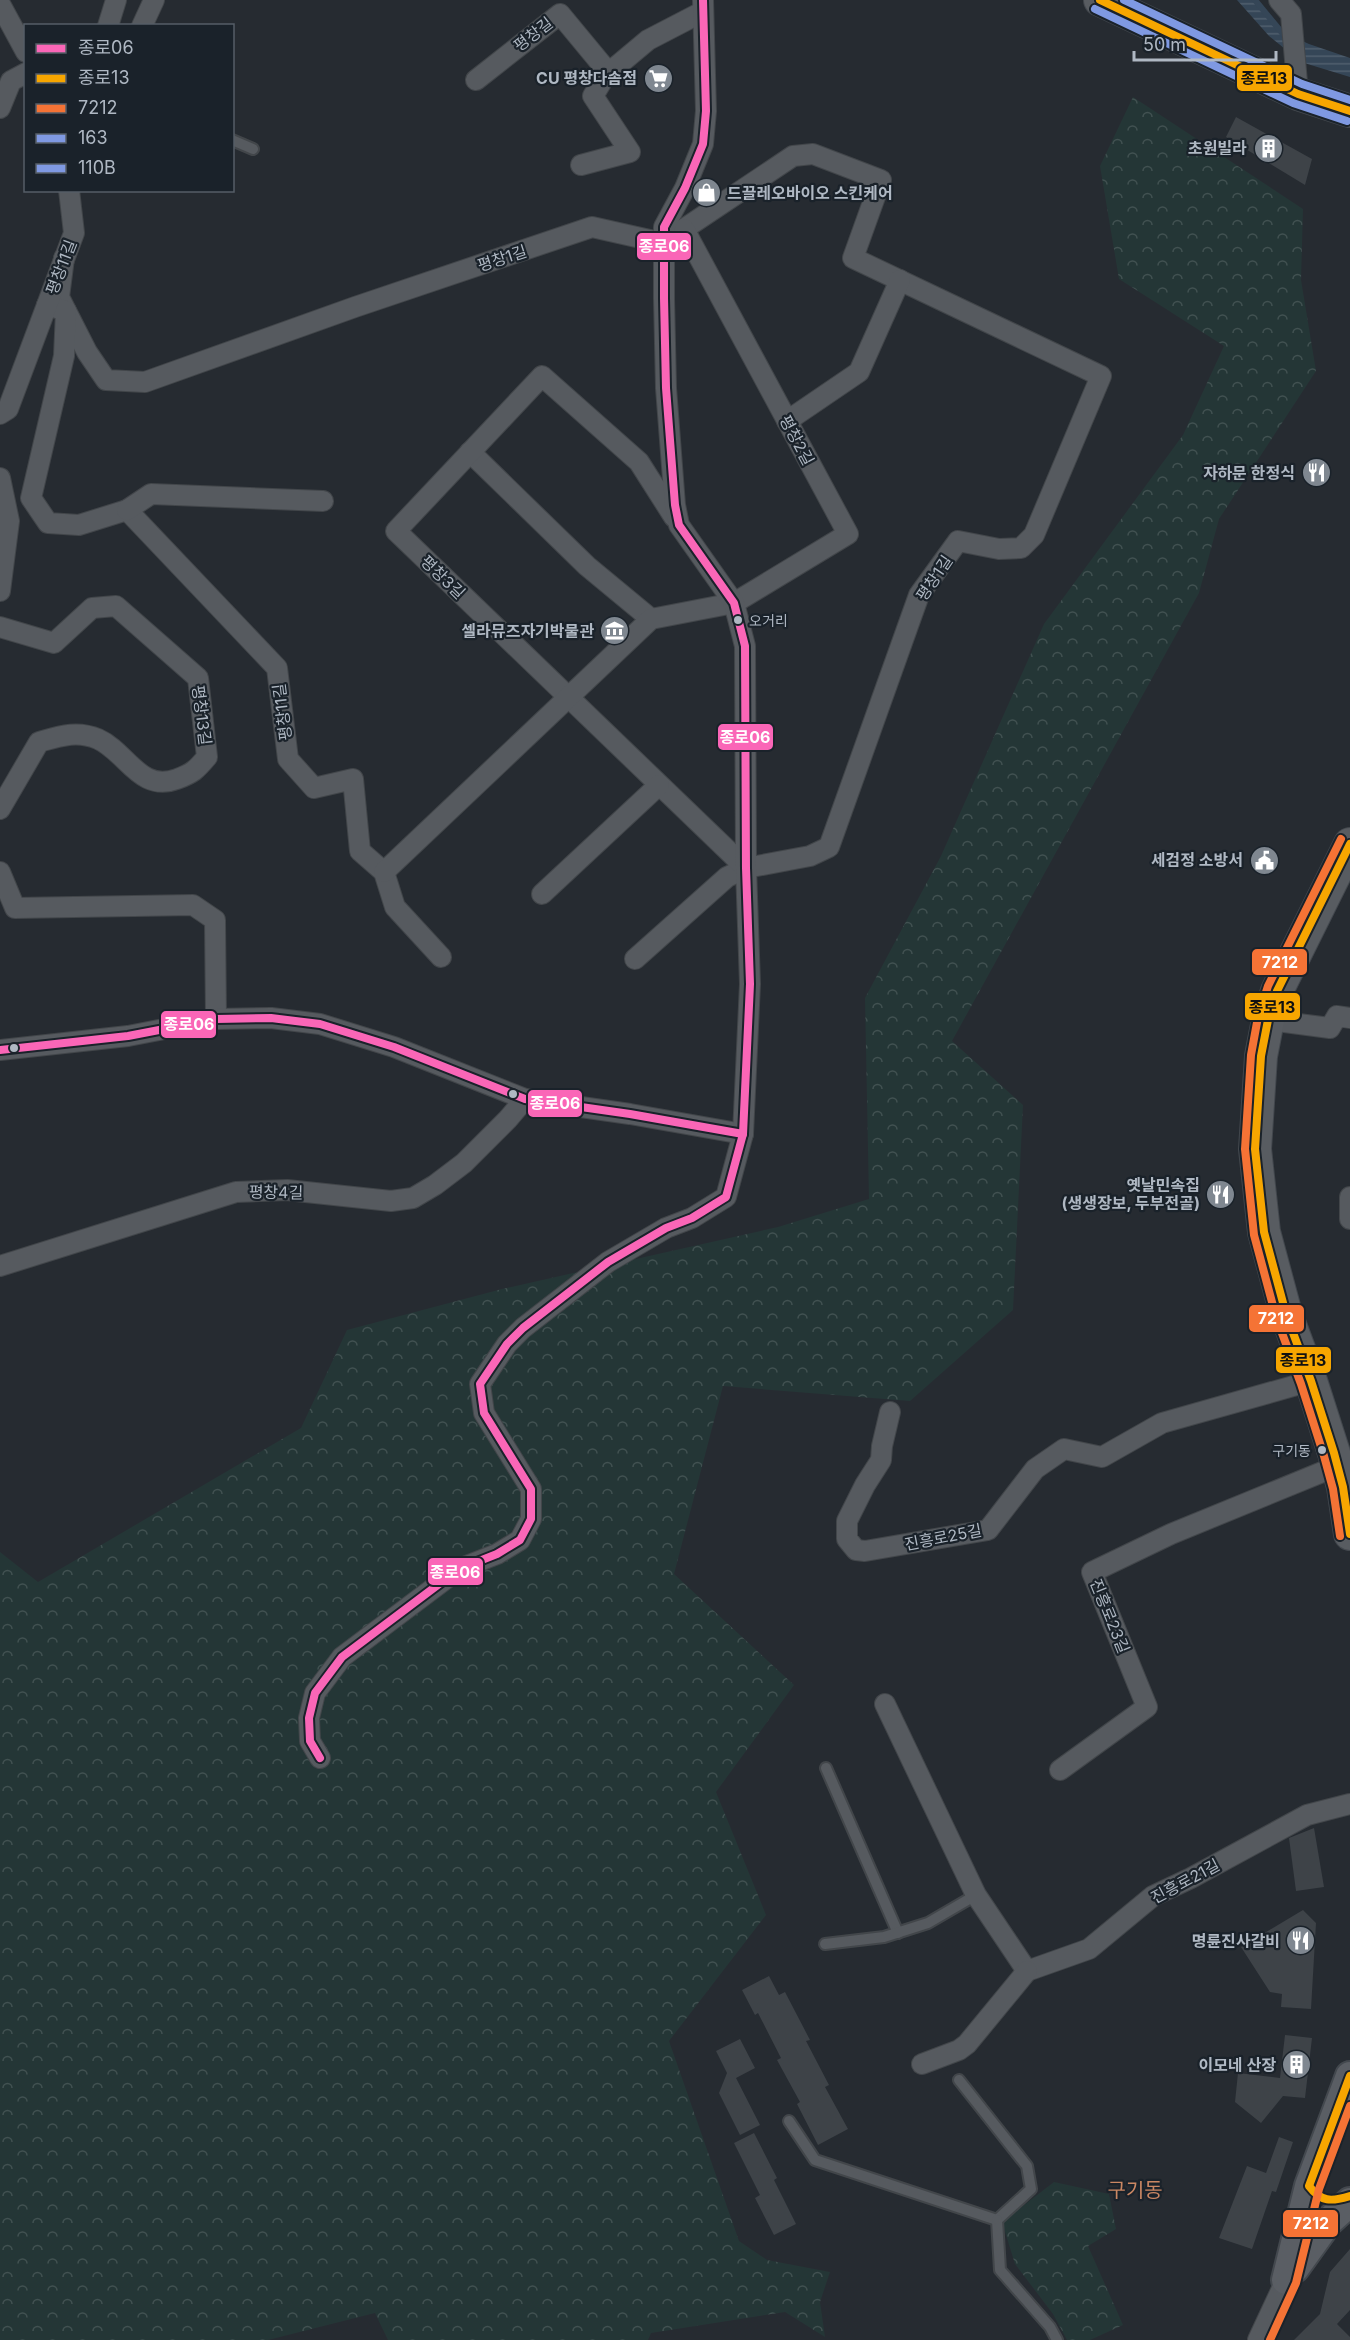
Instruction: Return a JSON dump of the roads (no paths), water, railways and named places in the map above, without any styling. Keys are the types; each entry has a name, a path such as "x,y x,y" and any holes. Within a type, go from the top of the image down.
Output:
{"main road":[{"path":"1100,0 1350,120"},
{"path":"1304,96 1350,111"},
{"path":"1350,844 1277,991 1268,1020 1261,1056 1255,1141 1264,1232 1287,1314 1344,1465 1343,1487 1350,1533"},
{"path":"1286,2280 1309,2186 1350,2076"},
{"path":"1309,2186 1317,2198 1328,2202 1350,2196"},
{"path":"1286,2280 1328,2222 1350,2202"}],"street":[{"path":"109,24 116,0"},
{"path":"143,24 154,0"},
{"path":"1279,0 1291,14 1295,57 1304,96"},
{"path":"581,165 630,152 593,96 609,72 648,40 703,6"},
{"path":"320,1758 309,1741 309,1718 315,1693 342,1658 459,1569 497,1554 520,1540 531,1519 531,1489 484,1413 480,1384 507,1344 523,1328 608,1262 666,1228 692,1218 726,1197 743,1134 750,984 746,868 745,646 734,603 679,525 675,505 666,388 664,227 685,188 703,144 706,111 703,6"},
{"path":"2,12 24,49"},
{"name":"평창길","path":"476,80 560,14 609,72"},
{"path":"0,108 11,81 24,74"},
{"name":"평창1길","path":"64,258 59,297 87,352 106,380 146,382 355,307 592,227 663,243 793,156 813,154 881,180 853,258 1101,376 1034,535 1021,548 999,549 958,542 918,595 829,847 810,856 746,868"},
{"name":"평창11길","path":"0,414 8,409 74,233 69,192"},
{"name":"평창2길","path":"684,229 848,534 734,603"},
{"path":"787,421 860,372 900,280"},
{"name":"평창11길","path":"47,305 66,311 64,356 32,498 48,522 79,525 128,510 152,494 323,501"},
{"name":"평창3길","path":"679,525 639,462 542,376 396,531 746,868"},
{"path":"470,453 587,566 651,619"},
{"path":"0,478 9,521 0,591"},
{"name":"평창11길","path":"128,510 277,668 288,759 314,788 352,779 360,851 384,872"},
{"path":"441,957 395,907 384,872 651,619 734,603"},
{"name":"평창13길","path":"0,627 54,643 92,608 116,606 198,678 207,758 195,772 167,783 147,779 99,740 71,733 39,742 0,809"},
{"path":"542,894 659,785"},
{"path":"635,959 727,877 746,868"},
{"path":"0,872 15,908 193,905 215,920 216,1020"},
{"path":"1268,1020 1330,1028 1337,1016 1350,1018"},
{"path":"0,1050 128,1036 216,1020 271,1018 320,1023 394,1047 525,1098 743,1134"},
{"name":"평창4길","path":"0,1266 236,1192 286,1190 391,1201 412,1198 435,1185 464,1163 508,1119 525,1098"},
{"path":"1350,1197 1350,1219"},
{"name":"진흥로25길","path":"891,1412 882,1446 881,1460 865,1485 847,1521 847,1539 856,1550 865,1551 988,1530 1035,1470 1064,1449 1102,1457 1162,1424 1311,1381"},
{"name":"진흥로23길","path":"1060,1770 1147,1707 1092,1572 1171,1534 1344,1465"},
{"path":"885,1704 976,1895 1028,1971"},
{"name":"진흥로21길","path":"922,2064 959,2050 967,2044 1028,1971 1089,1948 1153,1896 1307,1815 1350,1804"},
{"path":"1258,2340 1286,2280"}],"lane":[{"path":"234,141 253,149"},
{"path":"826,1768 898,1933"},
{"path":"825,1944 884,1937 898,1933 928,1923 976,1895"},
{"path":"959,2080 1027,2166 1031,2188 996,2220"},
{"path":"789,2121 815,2160 996,2220"},
{"path":"996,2220 1000,2270 1050,2327 1057,2340"}],"water":[{"path":"1237,0 1253,0 1279,31 1350,58 1350,77 1301,62 1269,36"}],"waterway":[{"path":"1255,0 1283,34"}],"place":[{"name":"CU 평창다솜점","path":"658,78"},
{"name":"초원빌라","path":"1268,148"},
{"name":"드끌레오바이오 스킨케어","path":"706,193"},
{"name":"자하문 한정식","path":"1316,473"},
{"name":"오거리","path":"738,620"},
{"name":"셀라뮤즈자기박물관","path":"615,631"},
{"name":"세검정 소방서","path":"1264,860"},
{"name":"옛날민속집 (생생장보, 두부전골)","path":"1221,1194"},
{"name":"구기동","path":"1322,1450"},
{"name":"명륜진사갈비","path":"1301,1941"},
{"name":"이모네 산장","path":"1297,2065"}],"district":[{"name":"구기동","path":"1135,2190"}]}
